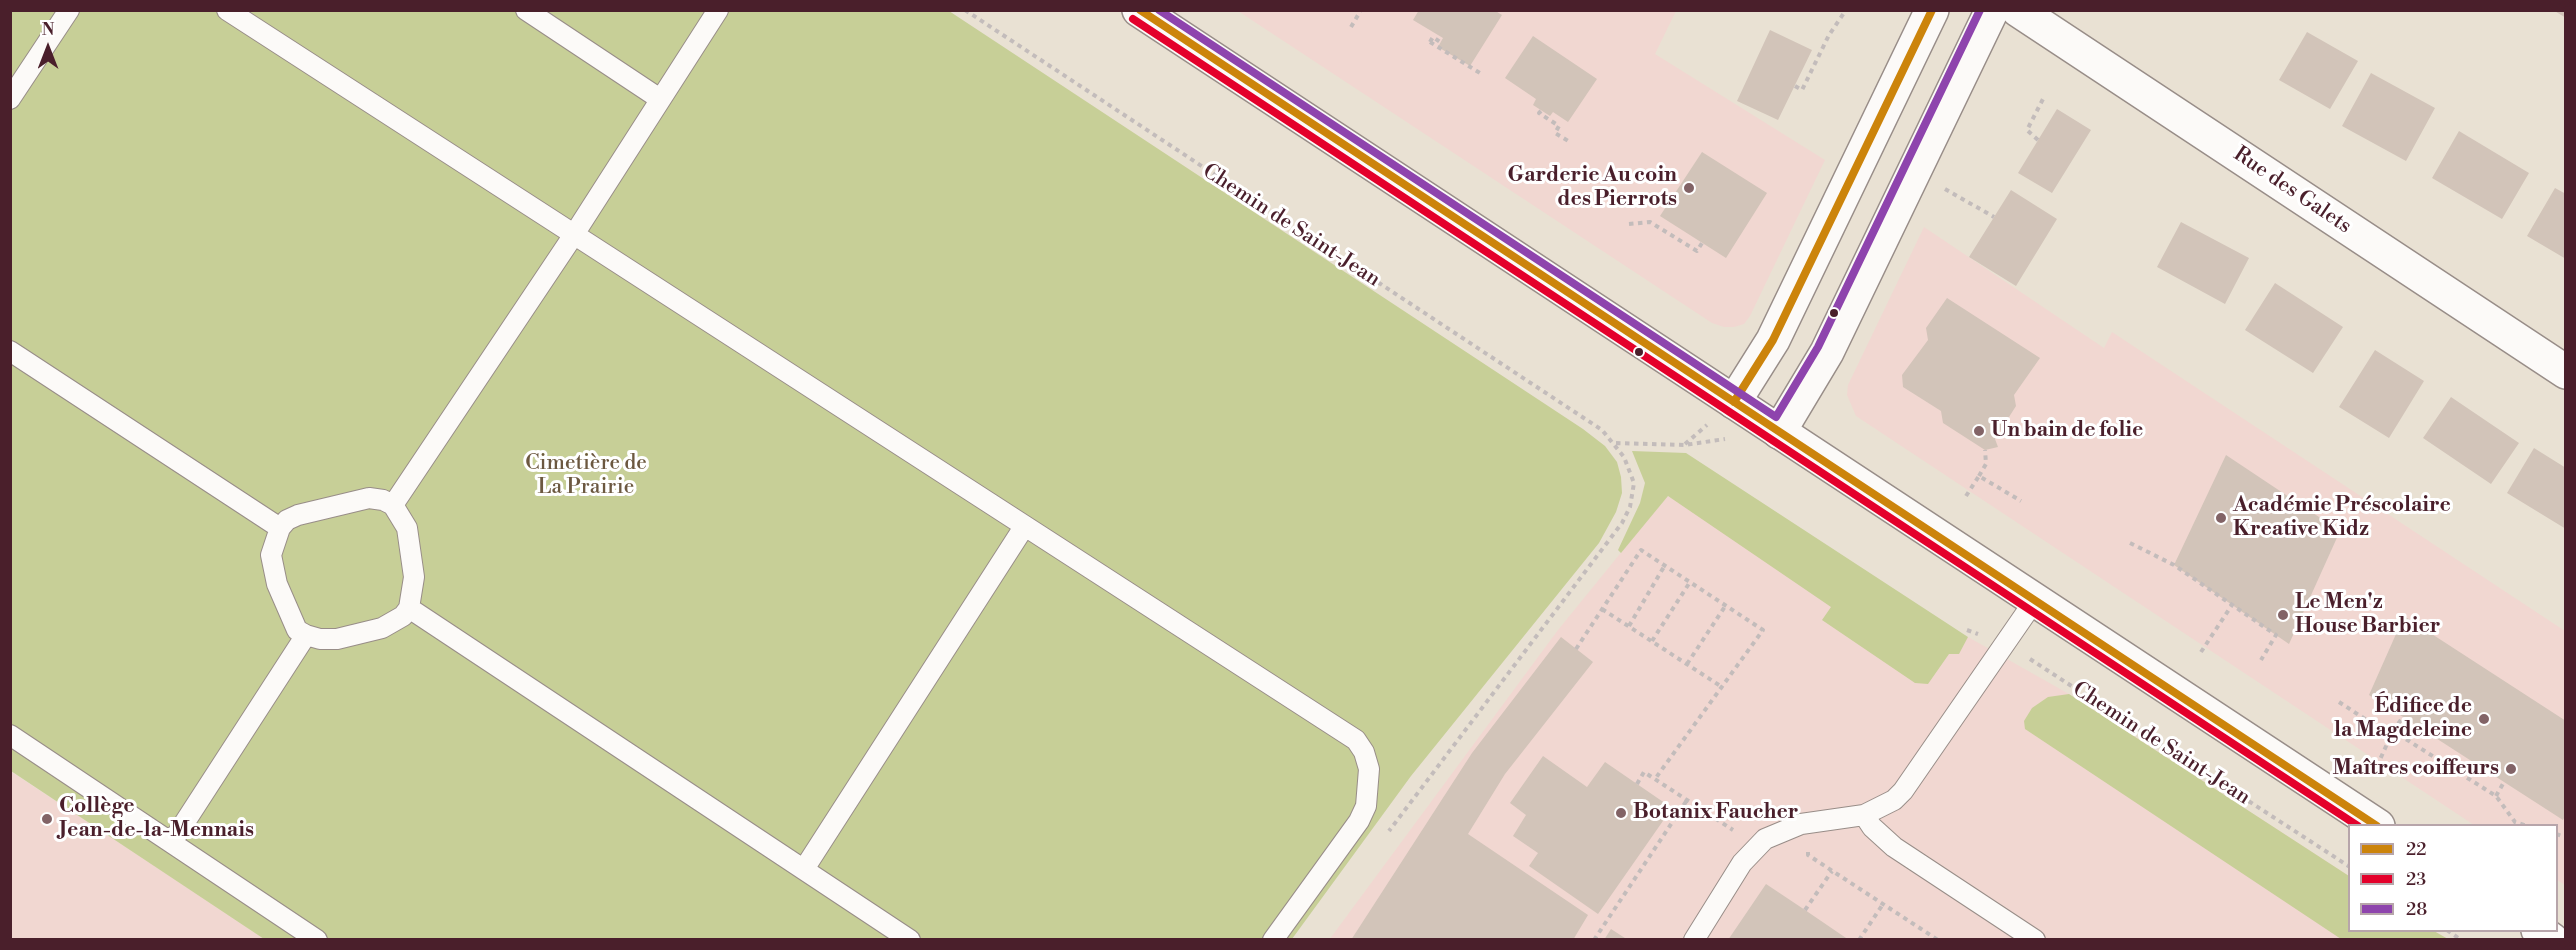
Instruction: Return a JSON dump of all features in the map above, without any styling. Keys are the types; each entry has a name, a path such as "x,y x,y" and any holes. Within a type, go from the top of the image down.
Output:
{"street":[{"path":"1139,10 2376,824"},
{"path":"1734,402 1773,340 1932,10"},
{"path":"1779,432 1827,352 1992,10"},
{"name":"Rue des Galets","path":"2018,10 2565,372"}],"lane":[{"path":"10,99 69,10"},
{"path":"227,10 573,236 1347,733 1364,752 1369,769 1366,806 1359,821 1272,939"},
{"path":"526,10 660,99"},
{"path":"393,505 573,236 718,10"},
{"path":"10,351 280,528"},
{"path":"369,498 383,500 393,505 402,515 407,528 414,577 410,608 403,616 382,628 337,639 320,639 297,630 276,584 271,555 280,528 298,515 369,498"},
{"path":"804,869 1024,527"},
{"path":"1695,939 1742,863 1765,839 1801,824 1864,815 1894,800 1915,777 2035,600"},
{"path":"410,608 910,939"},
{"path":"172,843 306,635"},
{"path":"10,735 317,939"},
{"path":"1864,815 1872,827 1894,847 2035,939"}],"path":[{"name":"Chemin de Saint-Jean","path":"965,10 1592,424 1615,443"},
{"path":"1351,27 1361,10"},
{"path":"1795,86 1802,90 1829,35 1846,10"},
{"path":"1440,42 1433,37 1430,42 1480,73"},
{"path":"2038,140 2027,130 2044,97"},
{"path":"1541,111 1539,113 1559,126 1555,133 1570,142"},
{"path":"1939,185 1994,217"},
{"path":"1629,224 1650,222 1697,251 1702,243"},
{"path":"1615,443 1685,445"},
{"path":"1386,835 1622,523 1630,507 1634,483 1624,457 1615,443"},
{"path":"1966,496 1986,464 1985,450"},
{"path":"1979,476 2021,501"},
{"path":"2130,543 2174,565 2276,635 2262,660"},
{"path":"1576,649 1641,550 1763,630 1655,779"},
{"path":"1629,627 1665,565"},
{"path":"1652,641 1690,582"},
{"path":"1687,664 1726,605"},
{"path":"2201,652 2232,605"},
{"path":"1602,609 1722,687"},
{"name":"Chemin de Saint-Jean","path":"1967,630 2006,643 2348,866"},
{"path":"2339,702 2496,796 2515,822 2524,824"},
{"path":"2377,766 2403,717"},
{"path":"1637,784 1644,772 1727,825"},
{"path":"2496,796 2504,782"},
{"path":"1594,939 1687,800"},
{"path":"1808,855 1937,939"},
{"path":"1805,910 1832,871"},
{"path":"1859,939 1883,904"}],"shaded area":[{"path":"1238,11 1676,11 1655,54 1825,160 1750,316 1744,324 1724,327 1712,323"},
{"path":"1924,227 2104,348 2112,332 2565,631 2565,885 2558,881 2558,824 2472,824 1856,416 1847,395 1848,385"},
{"path":"1667,496 1968,637 2069,694 2348,875 2348,932 2436,932 2448,939 1329,940 1558,630"},
{"name":"Collège Jean-de-la-Mennais","path":"10,771 156,867 264,939 11,939"}],"green space":[{"name":"Cimetière de La Prairie","path":"10,11 949,11 1583,429 1605,446 1617,462 1622,493 1616,512 1599,543 1411,776 1292,939 264,939 11,771"},
{"path":"1632,451 1686,453 1968,637 1959,654 1949,654 1928,684 1915,683 1822,620 1831,607 1668,496 1621,553 1618,550 1640,503 1645,483"},
{"path":"2069,694 2348,875 2348,932 2436,932 2448,939 2341,939 2025,729 2024,721 2032,708 2048,697"}],"building":[{"path":"1419,10 1494,10 1502,15 1470,66 1438,47 1443,38 1413,20"},
{"path":"2553,10 2566,10 2566,18"},
{"path":"1770,30 1812,50 1778,120 1737,101"},
{"path":"2307,32 2358,61 2330,109 2279,80"},
{"path":"1533,36 1597,79 1568,122 1553,112 1550,116 1533,105 1536,99 1505,78"},
{"path":"2371,73 2435,108 2406,161 2342,126"},
{"path":"2057,109 2091,130 2052,193 2018,173"},
{"path":"2459,131 2529,173 2502,219 2432,178"},
{"path":"1702,152 1767,193 1726,258 1660,216"},
{"path":"2555,188 2566,194 2566,259 2527,236"},
{"path":"2011,190 2057,219 2016,286 1969,257"},
{"path":"2181,222 2249,258 2225,304 2157,267"},
{"path":"2275,283 2343,327 2313,373 2245,330"},
{"path":"1947,298 2040,358 2014,395 2016,406 1995,439 1998,447 1985,450 1943,423 1941,411 1903,387 1902,375 1928,340 1926,328"},
{"path":"2375,350 2424,381 2389,438 2339,407"},
{"path":"2451,397 2519,443 2491,484 2423,438"},
{"path":"2534,448 2566,468 2566,529 2507,493"},
{"path":"2226,455 2340,531 2289,644 2174,565"},
{"name":"Édifice de la Magdeleine","path":"2404,616 2566,721 2566,814 2563,820 2369,695"},
{"path":"1561,637 1593,662 1505,774 1468,834 1588,915 1573,940 1351,940 1472,753"},
{"path":"1543,756 1587,787 1605,762 1672,808 1598,914 1529,866 1538,853 1513,836 1526,815 1510,803"},
{"path":"1766,884 1805,910 1849,940 1728,940"},
{"path":"1611,929 1628,940 1604,940"}],"transit line":[{"name":"22","path":"1140,10 2374,824"},
{"name":"28","path":"1159,10 1776,417 1818,347 1980,10"},
{"name":"22","path":"1734,402 1773,340 1932,10"},
{"name":"23","path":"1133,19 2355,824"}],"place":[{"name":"Garderie Au coin des Pierrots","path":"1689,188"},
{"name":"Un bain de folie","path":"1979,431"},
{"name":"Académie Préscolaire Kreative Kidz","path":"2221,518"},
{"name":"Le Men'z House Barbier","path":"2283,615"},
{"name":"Édifice de la Magdeleine","path":"2484,719"},
{"name":"Maîtres coiffeurs","path":"2511,769"},
{"name":"Botanix Faucher","path":"1621,813"},
{"name":"Collège Jean-de-la-Mennais","path":"47,819"}]}
